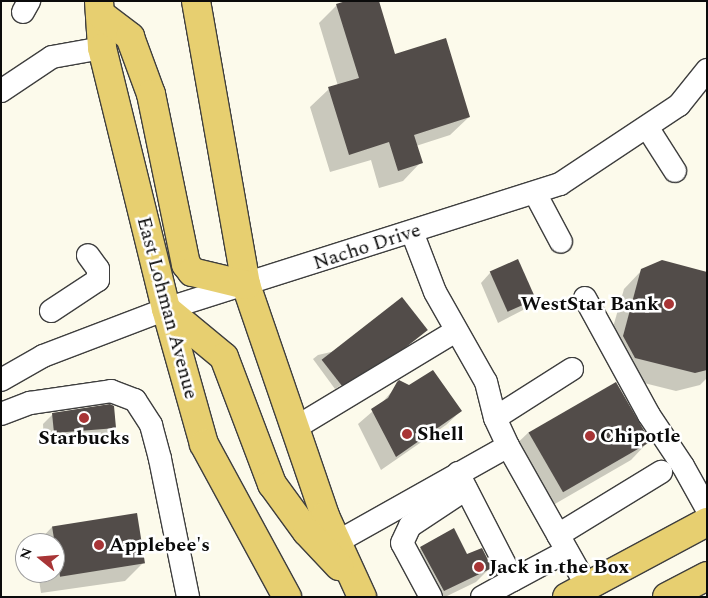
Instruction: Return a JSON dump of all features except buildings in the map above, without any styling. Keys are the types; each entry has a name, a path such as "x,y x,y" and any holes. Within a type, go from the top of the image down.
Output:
{"main road":[{"path":"196,1 246,285 324,516 359,590"},
{"path":"99,8 130,37 151,94 186,264 192,272 246,285"},
{"name":"East Lohman Avenue","path":"99,8 102,48 166,310 204,444 287,597"},
{"path":"166,310 224,357 272,484 307,532 359,590"},
{"path":"577,591 707,522"},
{"path":"667,597 707,576"}],"street":[{"path":"1,91 52,57 102,48"},
{"name":"Nacho Drive","path":"1,380 43,356 166,310 560,184 679,105 707,70"},
{"path":"647,128 675,171"},
{"path":"535,192 562,242"},
{"path":"412,232 435,292 486,382 496,418 508,446 562,543 577,591"},
{"path":"51,312 98,280 98,269 88,256"},
{"path":"585,298 649,415 683,466 707,509"},
{"path":"295,428 456,331"},
{"path":"496,418 572,369"},
{"path":"1,414 30,403 111,391 135,400 151,425 160,459 188,597"},
{"path":"431,597 402,543 410,526 462,481 508,446"},
{"path":"482,597 513,580 661,472"},
{"path":"337,542 462,481"},
{"path":"462,481 513,580"}],"place":[{"name":"WestStar Bank","path":"669,304"},
{"name":"Starbucks","path":"84,418"},
{"name":"Shell","path":"407,434"},
{"name":"Chipotle","path":"590,436"},
{"name":"Applebee's","path":"99,545"},
{"name":"Jack in the Box","path":"479,567"}]}
